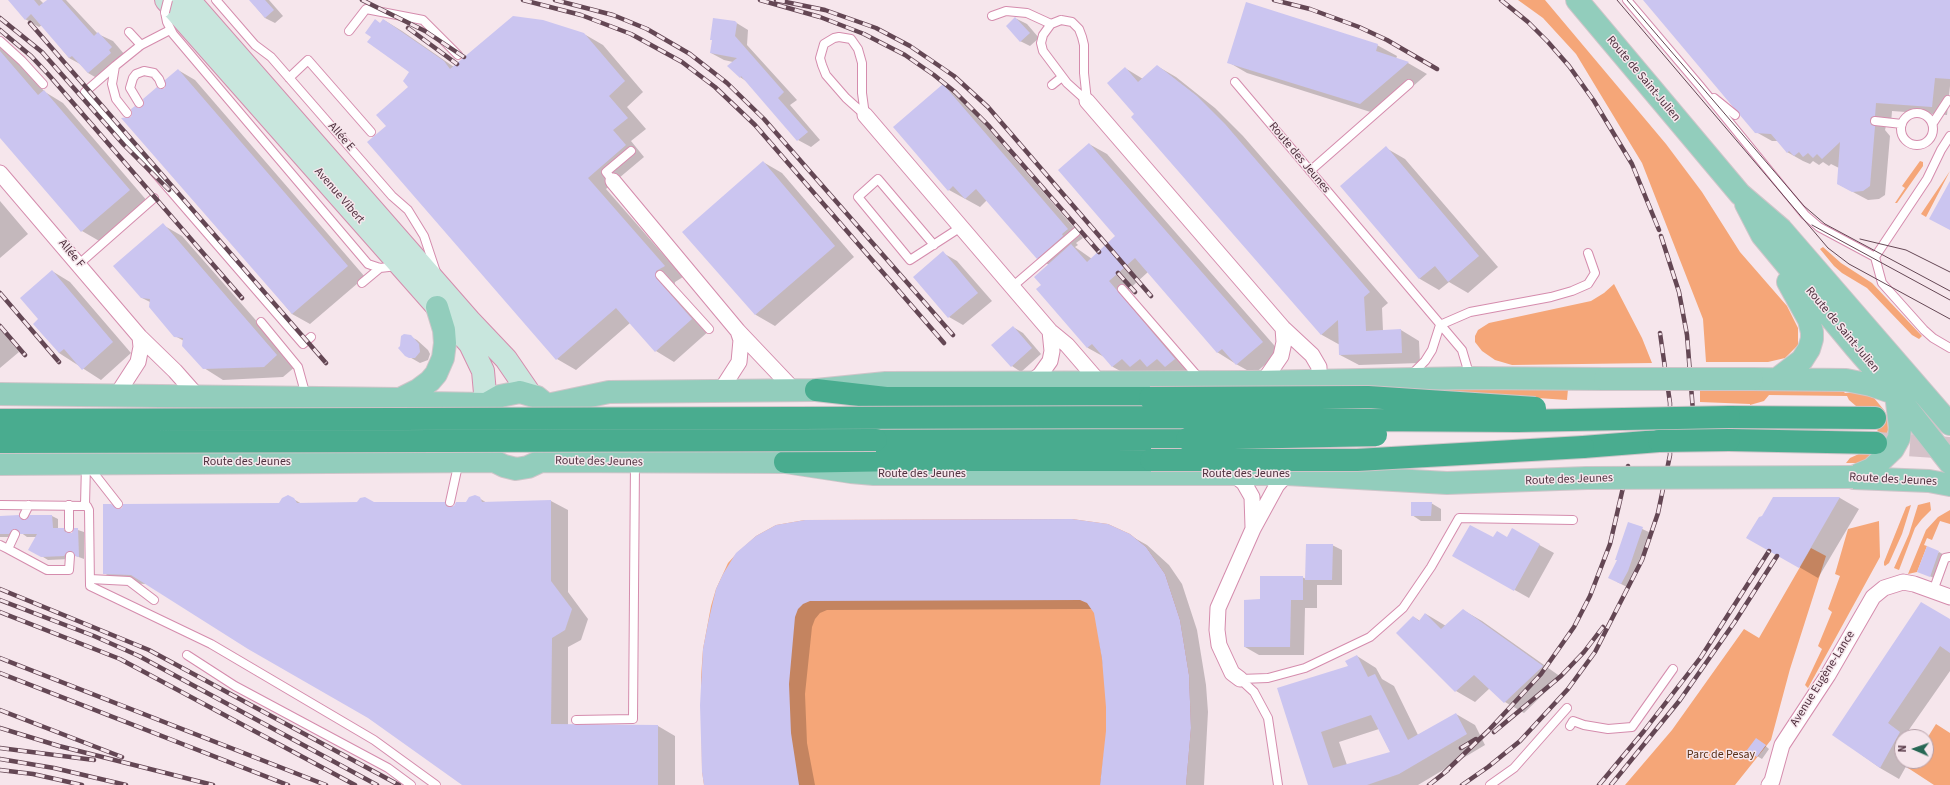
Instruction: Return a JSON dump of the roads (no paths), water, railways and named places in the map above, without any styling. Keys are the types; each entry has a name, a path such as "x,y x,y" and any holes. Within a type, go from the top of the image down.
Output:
{"highway":[{"path":"816,390 886,398 1368,397 1515,406 1630,418"},
{"path":"0,420 1192,417 1518,421 1729,417 1875,418"},
{"path":"0,442 1187,439 1347,435 1585,436 1659,441"},
{"path":"785,462 903,460 1409,458 1583,448 1659,441 1729,440 1876,443"}],"main road":[{"name":"Avenue Vibert","path":"189,0 440,298 478,358 483,371 486,404"},
{"name":"Route de Saint-Julien","path":"1576,0 1740,194 1781,229 1943,416"},
{"name":"Avenue Vibert","path":"167,4 390,267 440,298 506,359 539,400"},
{"name":"Route de Saint-Julien","path":"1740,194 1762,235 1855,348 1896,394 1950,463"},
{"path":"1762,235 1809,320 1812,332 1810,345 1802,360 1777,379"},
{"path":"400,399 418,390 430,381 436,374 443,358 445,343 440,298"},
{"path":"1853,477 1872,470 1893,449 1898,438 1900,427 1893,358"},
{"path":"0,394 400,399 426,403 486,404 510,393 539,400 609,392 816,390 886,382 1263,382 1470,378 1777,379 1846,380 1871,385 1896,394 1943,416"},
{"path":"1319,380 1320,475"},
{"path":"86,463 71,446 69,434 70,424 74,413 107,396"},
{"path":"486,404 482,411 479,432 481,443 486,453 494,461 504,466 516,469 528,467 541,461 554,444 556,434 554,419 539,400"},
{"name":"Route des Jeunes","path":"0,464 494,461"},
{"name":"Route des Jeunes","path":"541,461 635,463 785,462 874,474 1287,474 1320,475 1375,480 1447,482 1586,478 1853,477 1929,481 1950,485"}],"street":[{"path":"1087,101 1283,328 1312,355 1319,367 1319,380"},
{"path":"865,114 1050,331 1067,345 1099,382"},
{"name":"Allée F","path":"0,173 140,337"},
{"path":"613,181 738,331 794,390"},
{"path":"1263,382 1281,356 1284,342 1283,328"},
{"path":"721,390 739,362 741,340 738,331"},
{"path":"1031,382 1040,375 1050,361 1052,352 1050,331"},
{"path":"107,396 138,362 141,347 140,337"},
{"path":"140,337 175,371 198,397"},
{"path":"1233,474 1244,484 1252,497 1253,529"},
{"path":"1240,679 1232,673 1219,645 1217,618 1218,608 1253,529 1277,485 1287,474"},
{"name":"Avenue Eugène-Lance","path":"1772,784 1782,746 1828,675 1873,597 1884,588 1893,584 1908,583 1933,591"},
{"path":"1933,591 1950,597"}],"lane":[{"name":"Allée E","path":"216,0 255,45 271,57 392,196 408,210 424,236 440,298"},
{"path":"1628,0 1700,86 1804,215 1819,227 1875,257 1882,283 1924,330 1933,338 1950,348"},
{"path":"167,4 170,30 368,264 390,267"},
{"path":"349,31 366,9 395,16 423,20 458,55"},
{"path":"992,16 1006,11 1027,13 1051,24"},
{"path":"1061,20 1072,22 1079,29 1084,45 1084,73 1087,101 1062,77 1043,51 1041,43 1043,35 1051,24 1061,20"},
{"path":"170,30 141,45 85,92 303,344 310,338"},
{"path":"129,32 141,45"},
{"path":"839,36 851,40 858,49 862,63 862,93 865,114 821,76 820,58 824,44 839,36"},
{"path":"0,41 22,61 43,84"},
{"path":"289,78 308,60 371,132"},
{"path":"115,66 112,84 116,99 128,113"},
{"path":"139,103 131,93 130,88 136,74 144,71 154,73 159,78 161,84"},
{"path":"1052,85 1062,77"},
{"name":"Route des Jeunes","path":"1235,82 1462,350 1470,378"},
{"path":"1310,171 1409,84"},
{"path":"1700,86 1735,115"},
{"path":"1933,123 1948,100"},
{"path":"1914,113 1926,115 1933,123 1934,128 1928,142 1916,146 1908,142 1901,133 1902,124 1905,118 1914,113"},
{"path":"1875,121 1902,124"},
{"path":"1875,257 1927,179 1941,150 1950,136"},
{"path":"1928,142 1941,150"},
{"path":"613,181 606,172 630,151"},
{"path":"934,245 878,179 858,197 910,260 934,245 961,227"},
{"path":"79,264 154,198"},
{"path":"1012,287 1076,232"},
{"path":"1408,379 1425,361 1432,350 1440,325 1470,312 1551,298 1588,284 1595,273 1588,253"},
{"path":"362,283 390,267"},
{"path":"660,275 709,329"},
{"path":"1122,289 1202,382"},
{"path":"261,322 298,367 307,398"},
{"path":"450,502 459,461"},
{"path":"86,463 118,504"},
{"path":"86,463 85,505 89,510 90,586 211,644 374,740 436,785"},
{"path":"576,720 633,719 635,463"},
{"path":"0,505 85,505"},
{"path":"24,515 29,505"},
{"path":"69,505 69,528"},
{"path":"1240,679 1268,678 1305,668 1370,637 1404,608 1431,567 1459,518 1573,520"},
{"path":"8,548 15,534"},
{"path":"0,545 47,570 69,570 70,556"},
{"path":"1933,591 1946,558 1950,557"},
{"path":"90,578 128,581 154,600"},
{"path":"187,655 235,686 388,768 411,785"},
{"path":"1570,726 1573,721 1584,725 1608,729 1632,726 1673,669"},
{"path":"1240,679 1254,692 1268,718 1278,785"},
{"path":"1490,785 1514,768 1567,708"}],"tunnel":[{"path":"1877,443 1950,448"}],"tram line":[{"path":"1617,0 1828,248 1849,264 1950,319"},
{"path":"1627,0 1804,206 1825,224 1950,291"},
{"path":"1812,225 1950,300"},
{"path":"1860,239 1906,250 1950,272"}],"railway":[{"path":"362,0 425,31 464,57"},
{"path":"523,0 581,15 631,34 682,62 715,87 755,125 944,343"},
{"path":"555,0 613,15 647,29 690,54 727,83 764,119 953,335"},
{"path":"760,0 820,17 864,34 905,55 934,75 955,92 988,125 1099,252"},
{"path":"776,0 825,10 876,28 910,46 954,76 988,107 1151,296"},
{"path":"1274,0 1310,9 1359,27 1387,40 1437,69"},
{"path":"1501,0 1528,22 1548,42 1569,66 1594,101 1632,164 1659,230"},
{"path":"0,18 42,52 124,145 169,190"},
{"path":"30,23 326,363"},
{"path":"408,28 457,64"},
{"path":"0,30 31,56 48,74 242,298"},
{"path":"1661,236 1679,292 1687,335 1694,424"},
{"path":"1118,273 1135,292"},
{"path":"0,293 59,362"},
{"path":"0,326 25,355"},
{"path":"1462,785 1488,767 1520,741 1568,689 1595,652 1642,560 1658,513 1670,455 1670,403 1660,333"},
{"path":"1444,773 1488,731 1541,674 1574,627 1590,596 1610,544 1628,466"},
{"path":"1599,785 1644,731 1701,657 1769,551"},
{"path":"1611,785 1680,700 1734,623 1777,556"},
{"path":"0,589 149,650 399,785"},
{"path":"0,600 94,636 139,656 377,785"},
{"path":"0,612 120,659 355,785"},
{"path":"1494,732 1561,676 1584,652 1603,627"},
{"path":"0,658 326,785"},
{"path":"0,673 288,785"},
{"path":"0,710 122,757"},
{"path":"0,728 59,746 213,785"},
{"path":"1461,748 1476,739"},
{"path":"0,748 94,760"},
{"path":"0,759 54,768 126,785"},
{"path":"0,770 33,774 82,785"},
{"path":"1429,785 1448,770"}],"park label":[{"name":"Parc de Pesay","path":"1721,755"}]}
